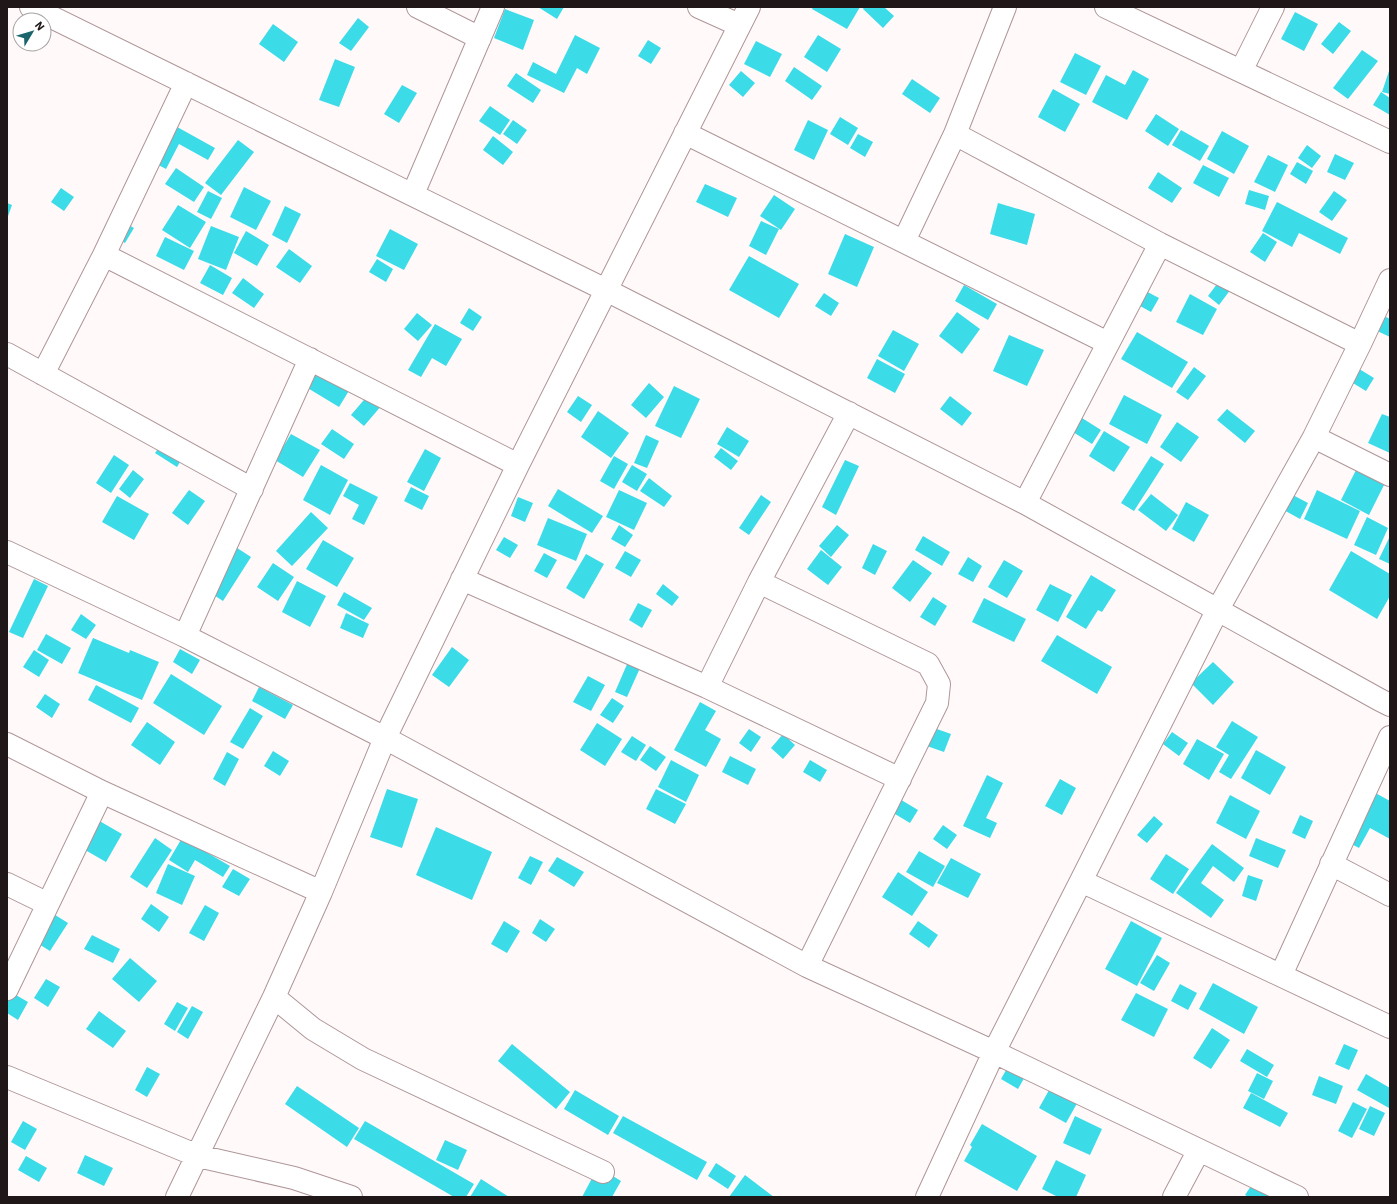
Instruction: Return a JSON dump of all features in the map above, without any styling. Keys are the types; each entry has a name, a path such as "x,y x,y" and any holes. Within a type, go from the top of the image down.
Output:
{"street":[{"path":"31,7 413,194 849,413 1024,503 1217,611 1390,705"},
{"path":"418,7 480,38"},
{"path":"413,194 493,7"},
{"path":"177,1197 274,997 321,892 385,738 518,465 744,16 698,7"},
{"path":"904,241 955,134 1005,7"},
{"path":"1106,7 1390,142"},
{"path":"1241,71 1273,7"},
{"path":"43,374 104,255 186,83"},
{"path":"686,133 1108,343"},
{"path":"955,134 1160,244 1360,344"},
{"path":"1024,503 1160,244"},
{"path":"104,255 518,465"},
{"path":"927,1197 994,1052 1217,611 1314,437 1390,280"},
{"path":"7,354 252,488"},
{"path":"185,636 310,359"},
{"path":"707,687 759,582 849,413"},
{"path":"1314,437 1390,475"},
{"path":"7,552 185,636 385,738 807,966 994,1052 1297,1197"},
{"path":"462,579 707,687 900,779"},
{"path":"759,582 928,664 939,684 937,703 807,966"},
{"path":"1281,975 1390,737"},
{"path":"7,744 102,792 321,892"},
{"path":"7,989 102,792"},
{"path":"1331,864 1390,895"},
{"path":"1081,881 1390,1027"},
{"path":"7,884 48,904"},
{"path":"274,997 323,1035 363,1059 603,1172"},
{"path":"7,1077 198,1156 294,1178 351,1197"},
{"path":"1174,1197 1199,1150"}],"building":[{"path":"538,7 564,7 557,19"},
{"path":"813,7 860,7 847,29 812,9"},
{"path":"864,7 884,7 894,16 883,28 863,9"},
{"path":"505,9 534,20 523,50 494,38"},
{"path":"1295,12 1318,24 1304,51 1281,39"},
{"path":"358,18 369,27 351,51 339,43"},
{"path":"1339,22 1351,31 1333,54 1321,44"},
{"path":"273,24 298,42 284,62 259,44"},
{"path":"575,35 600,48 587,74 577,68 564,93 527,75 533,62 556,74"},
{"path":"818,35 841,49 827,72 804,57"},
{"path":"648,40 661,48 651,64 638,56"},
{"path":"756,41 782,54 770,77 744,64"},
{"path":"1362,50 1378,61 1348,99 1333,88"},
{"path":"1075,53 1101,66 1086,95 1060,82"},
{"path":"335,59 355,67 339,107 319,100"},
{"path":"794,67 822,86 812,100 785,81"},
{"path":"1390,68 1390,94 1382,92"},
{"path":"1133,70 1149,79 1127,120 1092,102 1106,75 1125,85"},
{"path":"741,71 755,83 743,97 729,85"},
{"path":"516,73 541,90 533,103 507,86"},
{"path":"912,79 940,98 930,113 902,94"},
{"path":"402,85 417,93 399,123 384,114"},
{"path":"1053,89 1080,104 1065,132 1038,117"},
{"path":"1381,92 1390,98 1390,115 1373,105"},
{"path":"490,106 510,120 500,135 479,121"},
{"path":"1156,114 1179,129 1168,146 1145,131"},
{"path":"840,117 858,128 848,145 830,134"},
{"path":"513,120 527,130 517,144 503,134"},
{"path":"808,120 828,130 814,160 794,150"},
{"path":"170,123 215,148 208,160 179,144 166,169 149,160"},
{"path":"1181,130 1209,146 1200,161 1172,145"},
{"path":"1222,131 1249,146 1234,174 1207,159"},
{"path":"858,134 873,142 865,157 850,148"},
{"path":"493,136 513,152 503,165 483,150"},
{"path":"238,140 254,152 221,195 205,183"},
{"path":"1307,145 1321,156 1312,168 1298,158"},
{"path":"1335,154 1354,163 1345,180 1327,172"},
{"path":"1268,155 1288,165 1275,192 1254,182"},
{"path":"1297,162 1313,171 1306,184 1290,174"},
{"path":"1203,165 1229,178 1219,197 1193,183"},
{"path":"176,168 204,187 194,202 165,184"},
{"path":"1158,172 1182,188 1172,203 1148,188"},
{"path":"705,184 737,198 728,217 696,202"},
{"path":"244,187 271,201 256,230 230,217"},
{"path":"61,188 74,197 64,211 51,202"},
{"path":"1249,190 1269,196 1265,210 1245,204"},
{"path":"208,191 222,198 211,219 197,212"},
{"path":"1334,191 1347,200 1332,221 1319,212"},
{"path":"774,195 795,209 781,230 760,216"},
{"path":"1277,202 1348,238 1340,254 1299,233 1292,247 1262,231"},
{"path":"7,203 12,205 7,219"},
{"path":"998,203 1035,214 1027,245 990,234"},
{"path":"178,205 206,222 190,248 162,230"},
{"path":"285,206 301,214 287,243 272,235"},
{"path":"119,219 134,228 125,243 109,234"},
{"path":"761,221 779,229 766,255 749,246"},
{"path":"211,226 239,237 226,270 198,259"},
{"path":"390,229 418,244 404,270 376,256"},
{"path":"246,231 269,245 257,266 234,253"},
{"path":"1263,233 1277,242 1265,262 1250,252"},
{"path":"845,234 874,247 857,287 828,274"},
{"path":"165,237 194,251 184,270 156,256"},
{"path":"289,249 312,266 300,283 276,267"},
{"path":"749,256 799,284 779,318 729,290"},
{"path":"377,259 393,269 386,282 369,272"},
{"path":"210,265 232,278 223,295 200,283"},
{"path":"243,278 264,294 254,308 232,293"},
{"path":"1220,280 1231,289 1219,305 1208,296"},
{"path":"964,285 997,304 988,320 955,301"},
{"path":"1138,287 1159,298 1151,312 1131,301"},
{"path":"824,293 839,303 831,316 815,306"},
{"path":"1190,294 1217,309 1203,335 1176,322"},
{"path":"469,308 482,317 473,331 460,323"},
{"path":"957,312 980,329 962,354 939,336"},
{"path":"417,313 432,325 418,341 404,329"},
{"path":"1380,314 1390,319 1390,337 1373,329"},
{"path":"435,324 462,339 446,366 432,358 421,377 408,370"},
{"path":"893,330 919,344 904,371 878,356"},
{"path":"1137,332 1188,362 1172,388 1121,359"},
{"path":"1009,335 1044,350 1027,386 993,371"},
{"path":"877,359 905,374 895,393 867,378"},
{"path":"1194,367 1206,376 1188,400 1176,392"},
{"path":"1356,367 1374,378 1366,391 1348,380"},
{"path":"317,369 350,389 339,407 306,387"},
{"path":"649,383 664,397 646,418 631,405"},
{"path":"674,386 700,399 681,438 655,426"},
{"path":"369,394 382,405 364,426 351,415"},
{"path":"1124,395 1162,415 1147,444 1109,424"},
{"path":"578,396 592,405 581,422 567,412"},
{"path":"950,396 972,413 962,426 940,409"},
{"path":"1227,409 1255,431 1245,443 1217,420"},
{"path":"598,411 629,433 611,458 581,437"},
{"path":"1382,414 1390,417 1390,453 1368,443"},
{"path":"1082,418 1101,430 1092,444 1073,432"},
{"path":"1177,422 1199,437 1181,462 1160,447"},
{"path":"727,427 749,441 739,457 717,444"},
{"path":"332,429 354,444 344,459 321,444"},
{"path":"1104,431 1130,447 1114,472 1089,456"},
{"path":"291,434 320,450 303,477 275,460"},
{"path":"646,435 659,441 647,468 634,463"},
{"path":"165,439 186,452 177,467 155,453"},
{"path":"721,448 738,461 731,470 714,457"},
{"path":"425,449 441,458 424,491 407,482"},
{"path":"114,455 129,465 111,493 96,483"},
{"path":"614,456 628,464 614,489 600,481"},
{"path":"1151,456 1164,464 1134,511 1121,503"},
{"path":"845,460 859,466 836,515 822,507"},
{"path":"321,465 348,480 330,515 303,500"},
{"path":"632,465 647,474 637,491 622,482"},
{"path":"133,470 144,479 130,498 119,489"},
{"path":"1356,470 1384,485 1369,515 1341,500"},
{"path":"649,478 672,496 664,507 640,491"},
{"path":"350,483 378,497 364,525 352,519 359,505 343,496"},
{"path":"411,487 429,496 422,510 404,501"},
{"path":"558,489 603,516 592,533 548,506"},
{"path":"189,490 205,501 188,525 172,513"},
{"path":"619,490 647,503 634,530 606,517"},
{"path":"1317,490 1360,511 1347,539 1304,519"},
{"path":"1151,494 1178,515 1166,531 1138,510"},
{"path":"1291,494 1308,503 1300,519 1282,509"},
{"path":"761,495 771,502 749,535 739,528"},
{"path":"117,496 149,514 134,540 102,522"},
{"path":"518,497 533,503 525,522 511,516"},
{"path":"1186,502 1209,515 1194,542 1172,529"},
{"path":"311,512 328,528 292,566 276,551"},
{"path":"1367,517 1388,528 1376,555 1354,545"},
{"path":"548,518 587,534 576,561 537,545"},
{"path":"619,525 633,535 625,547 611,539"},
{"path":"837,525 849,535 831,557 819,546"},
{"path":"923,536 950,552 942,566 915,550"},
{"path":"1390,536 1390,564 1379,559"},
{"path":"504,537 518,545 510,558 496,550"},
{"path":"323,540 354,558 337,587 306,569"},
{"path":"231,544 251,557 223,601 203,588"},
{"path":"873,544 887,551 875,575 862,568"},
{"path":"821,550 842,567 828,585 807,569"},
{"path":"625,551 641,560 631,577 615,568"},
{"path":"1351,551 1390,574 1390,596 1377,619 1329,590"},
{"path":"544,553 557,560 547,578 534,571"},
{"path":"586,554 604,564 584,599 566,588"},
{"path":"968,557 982,566 973,582 958,574"},
{"path":"913,560 932,573 910,602 892,588"},
{"path":"1004,560 1023,571 1007,598 988,587"},
{"path":"273,563 294,577 278,601 257,587"},
{"path":"1091,575 1116,590 1102,612 1098,610 1086,629 1066,617"},
{"path":"34,579 48,586 23,638 9,632"},
{"path":"297,581 326,596 310,627 282,612"},
{"path":"663,584 679,597 672,606 656,594"},
{"path":"1050,584 1072,595 1058,622 1036,610"},
{"path":"344,592 372,608 364,620 337,605"},
{"path":"933,597 947,606 935,626 920,617"},
{"path":"984,598 1026,619 1014,642 972,622"},
{"path":"638,603 652,610 642,628 629,620"},
{"path":"346,613 369,624 363,638 340,628"},
{"path":"81,614 96,625 86,639 71,630"},
{"path":"46,634 71,648 62,664 37,650"},
{"path":"1057,635 1112,667 1097,694 1041,661"},
{"path":"93,638 129,653 130,650 159,662 142,700 78,673"},
{"path":"452,647 469,660 449,687 432,675"},
{"path":"180,649 200,660 192,674 173,662"},
{"path":"34,650 49,660 39,677 23,667"},
{"path":"628,662 640,668 627,697 615,692"},
{"path":"1213,662 1234,682 1213,705 1191,683"},
{"path":"171,674 222,706 204,735 153,703"},
{"path":"588,676 605,685 591,711 573,702"},
{"path":"96,685 139,708 131,723 88,700"},
{"path":"259,687 293,705 285,719 252,701"},
{"path":"45,694 60,704 52,718 36,707"},
{"path":"612,698 624,706 613,723 600,715"},
{"path":"700,702 716,711 705,730 721,739 706,767 674,750"},
{"path":"250,708 263,716 243,749 230,742"},
{"path":"1232,721 1258,737 1231,779 1219,772 1229,755 1216,747"},
{"path":"147,722 175,742 160,765 131,745"},
{"path":"597,723 622,739 605,766 580,750"},
{"path":"934,728 951,734 944,752 927,746"},
{"path":"749,729 761,737 751,752 739,743"},
{"path":"1172,732 1188,743 1179,756 1163,744"},
{"path":"783,734 795,745 783,759 771,748"},
{"path":"632,736 646,745 636,761 621,752"},
{"path":"1197,739 1224,754 1209,780 1183,764"},
{"path":"650,746 666,757 656,771 640,760"},
{"path":"1256,750 1286,767 1270,795 1241,778"},
{"path":"273,751 289,761 280,776 264,766"},
{"path":"227,752 239,759 225,786 213,779"},
{"path":"730,756 756,769 748,785 722,772"},
{"path":"671,760 699,775 686,802 658,787"},
{"path":"810,760 827,770 820,782 803,772"},
{"path":"987,775 1003,783 986,818 997,823 990,838 963,826"},
{"path":"1060,779 1076,788 1062,815 1045,806"},
{"path":"387,789 418,799 402,848 370,837"},
{"path":"656,789 686,804 675,824 646,809"},
{"path":"1370,790 1390,801 1390,839 1370,828 1359,848 1344,840"},
{"path":"888,792 918,810 910,823 880,805"},
{"path":"1230,795 1260,811 1246,839 1216,823"},
{"path":"1300,815 1313,821 1305,839 1292,833"},
{"path":"1154,816 1163,824 1147,843 1137,835"},
{"path":"96,819 122,834 106,862 80,847"},
{"path":"943,825 957,835 947,849 933,839"},
{"path":"436,827 492,852 472,900 416,875"},
{"path":"155,838 172,850 147,888 130,877"},
{"path":"182,838 230,866 223,877 195,860 188,872 169,860"},
{"path":"1256,838 1286,850 1278,868 1249,856"},
{"path":"1212,844 1244,868 1234,882 1213,866 1201,883 1224,900 1211,918 1176,893"},
{"path":"919,851 945,866 933,887 906,872"},
{"path":"1166,854 1189,869 1173,894 1150,879"},
{"path":"530,856 543,862 531,885 518,878"},
{"path":"557,857 584,872 574,887 548,871"},
{"path":"951,858 981,874 968,898 937,883"},
{"path":"168,864 195,876 182,905 156,893"},
{"path":"233,869 250,879 239,896 222,887"},
{"path":"898,872 928,892 912,916 882,897"},
{"path":"1248,875 1263,880 1256,901 1242,896"},
{"path":"151,904 169,917 159,932 141,919"},
{"path":"205,905 219,913 204,941 189,933"},
{"path":"52,913 68,923 50,951 34,941"},
{"path":"540,919 555,929 546,942 532,933"},
{"path":"504,921 520,931 507,953 491,944"},
{"path":"918,921 938,935 929,948 909,934"},
{"path":"1131,921 1162,938 1137,986 1105,969"},
{"path":"92,935 120,949 113,963 84,949"},
{"path":"1157,955 1170,963 1154,991 1140,983"},
{"path":"130,958 157,981 139,1002 112,979"},
{"path":"46,979 60,987 48,1007 34,998"},
{"path":"1213,983 1258,1007 1244,1034 1199,1009"},
{"path":"1180,984 1197,993 1188,1010 1171,1001"},
{"path":"9,991 28,1002 18,1020 7,1013 7,996"},
{"path":"1136,993 1168,1009 1154,1037 1121,1020"},
{"path":"177,1002 188,1008 175,1031 164,1024"},
{"path":"192,1006 203,1012 188,1039 177,1032"},
{"path":"99,1011 126,1031 113,1048 86,1029"},
{"path":"1212,1028 1230,1040 1211,1069 1193,1058"},
{"path":"512,1044 570,1092 556,1109 498,1061"},
{"path":"1344,1044 1358,1050 1349,1070 1335,1064"},
{"path":"1247,1049 1274,1065 1267,1077 1240,1061"},
{"path":"1010,1063 1027,1073 1018,1089 1001,1079"},
{"path":"147,1067 160,1074 147,1097 135,1090"},
{"path":"1257,1073 1273,1081 1264,1099 1248,1091"},
{"path":"1366,1074 1390,1088 1389,1108 1357,1090"},
{"path":"1319,1076 1343,1086 1336,1104 1312,1095"},
{"path":"1053,1083 1080,1098 1066,1123 1039,1108"},
{"path":"297,1086 359,1128 347,1147 285,1104"},
{"path":"575,1090 619,1116 608,1135 564,1109"},
{"path":"1251,1093 1288,1113 1280,1127 1243,1108"},
{"path":"1353,1102 1367,1109 1352,1138 1338,1131"},
{"path":"1370,1106 1385,1113 1374,1136 1359,1129"},
{"path":"623,1116 707,1162 697,1180 613,1133"},
{"path":"1075,1116 1102,1129 1090,1155 1063,1143"},
{"path":"23,1121 37,1129 25,1150 11,1142"},
{"path":"365,1121 474,1184 466,1197 454,1197 354,1139"},
{"path":"982,1124 1037,1156 1017,1191 964,1161 972,1147 970,1145"},
{"path":"445,1140 467,1150 458,1170 436,1160"},
{"path":"85,1155 113,1168 104,1186 77,1173"},
{"path":"26,1156 47,1168 39,1182 18,1170"},
{"path":"1056,1160 1086,1175 1076,1197 1058,1197 1042,1189"},
{"path":"716,1163 736,1176 728,1189 708,1176"},
{"path":"598,1167 621,1181 612,1197 582,1197"},
{"path":"745,1175 774,1197 729,1197"},
{"path":"1257,1177 1284,1197 1249,1197 1245,1195"},
{"path":"481,1179 509,1197 470,1197"}]}
